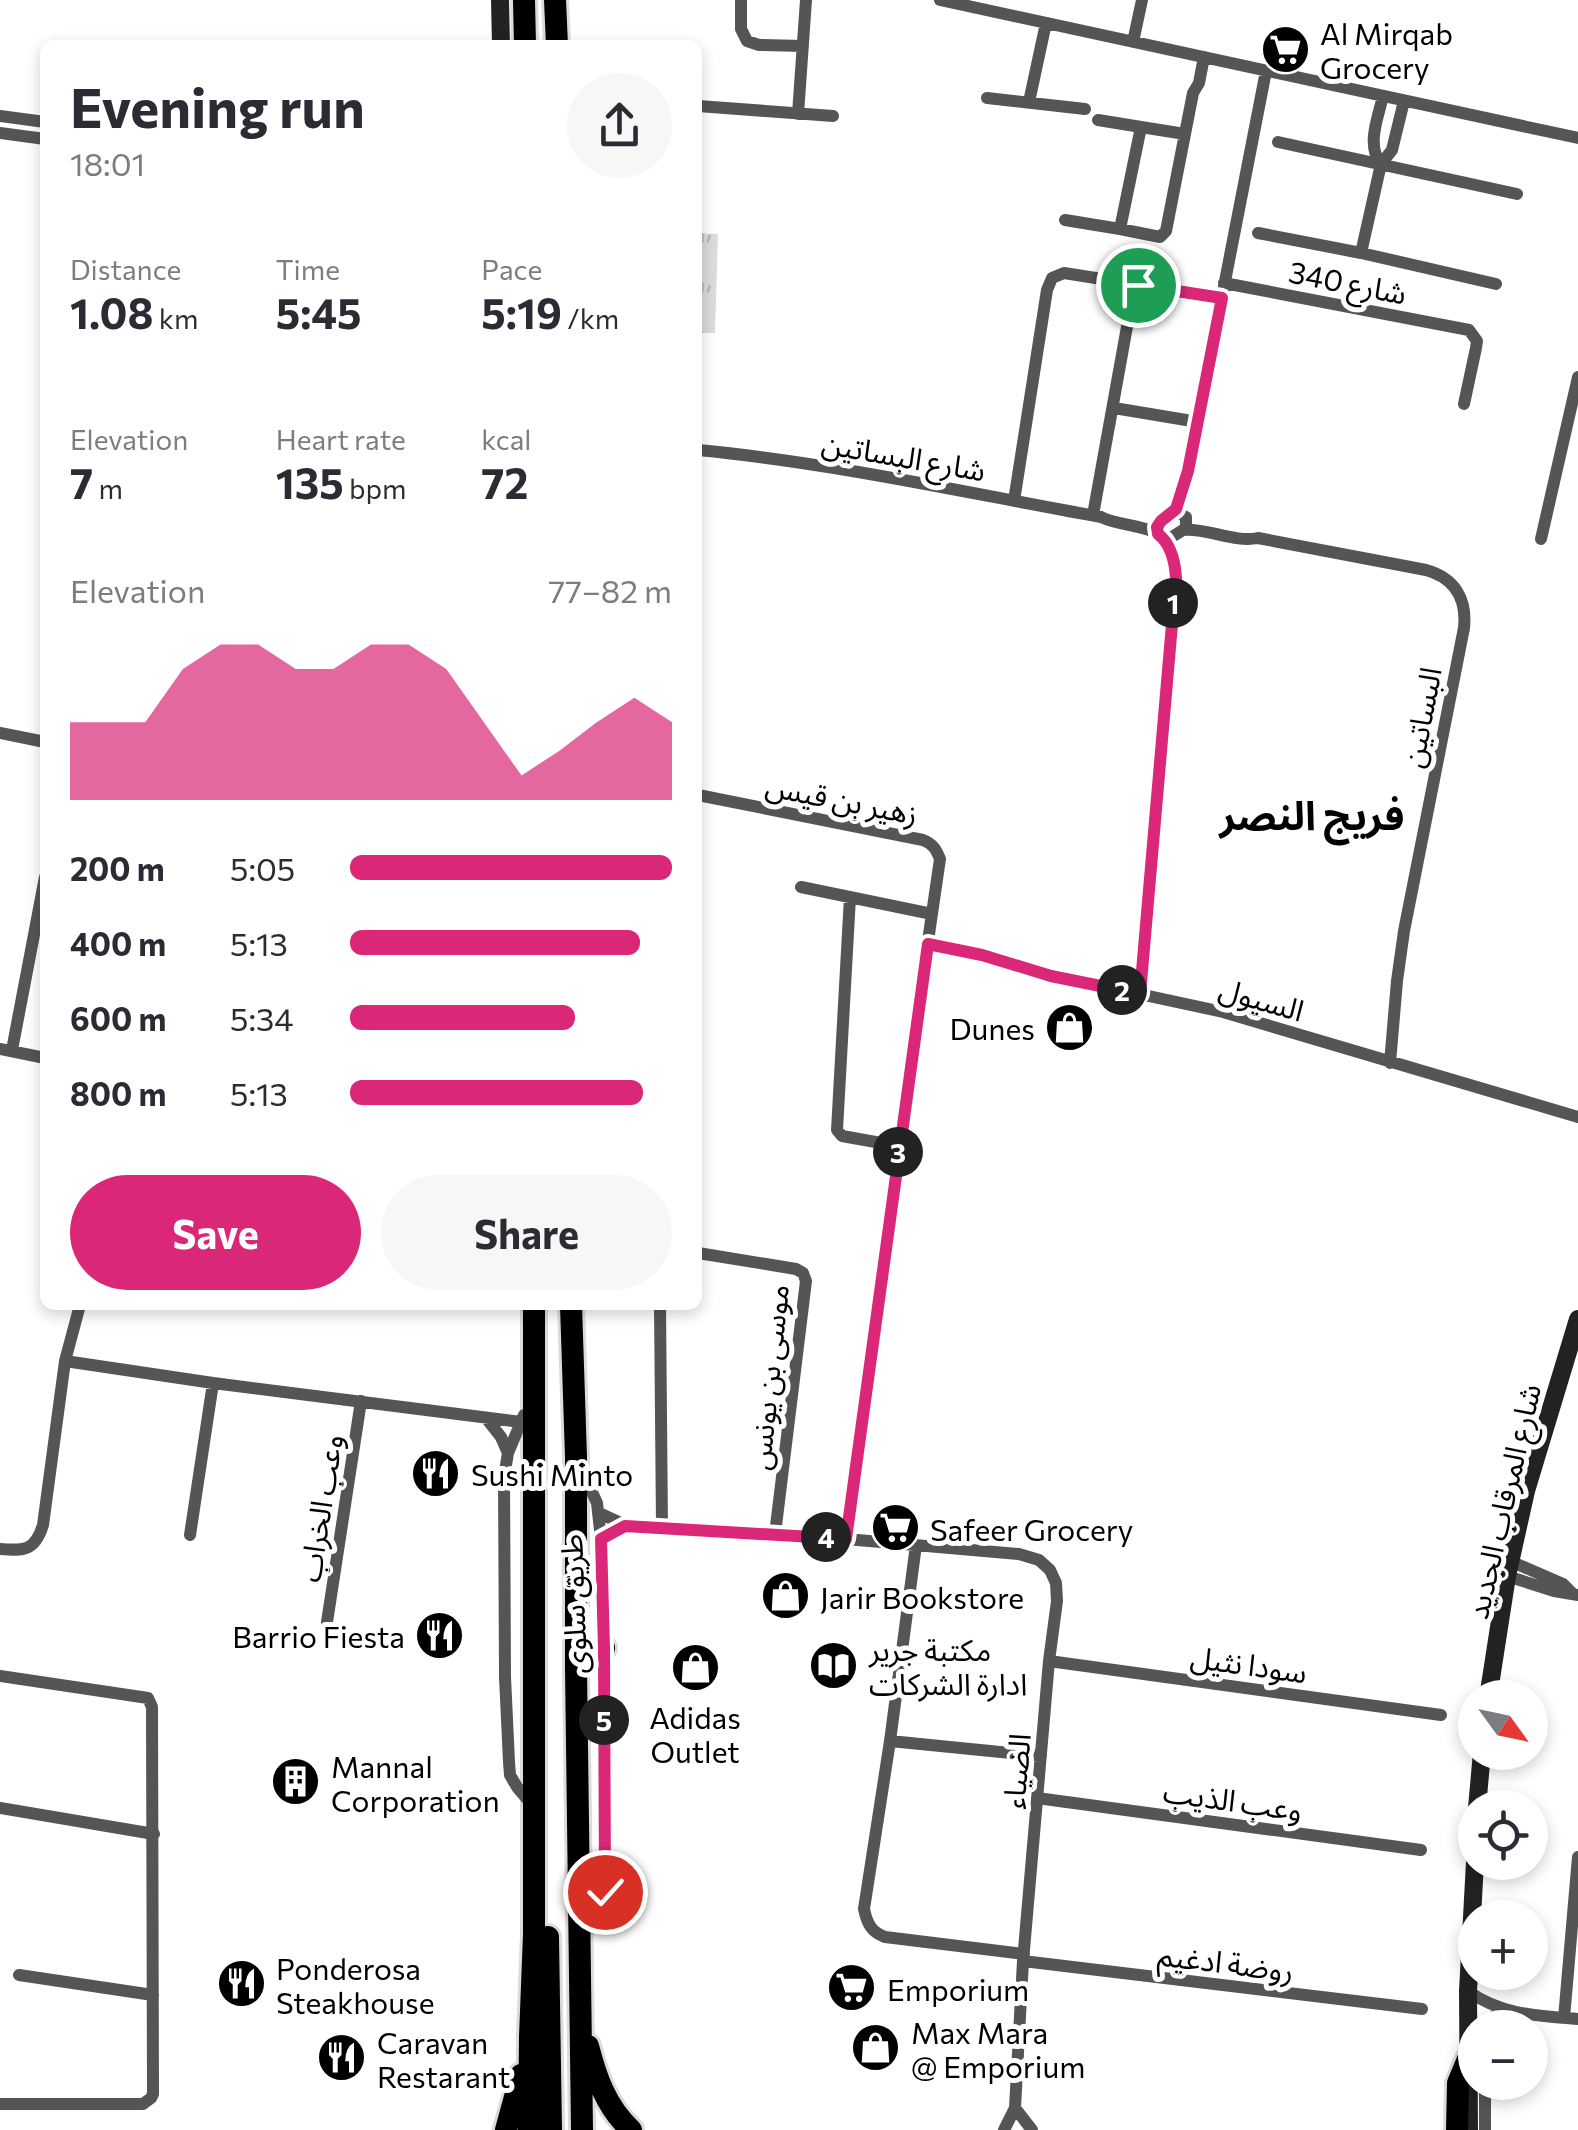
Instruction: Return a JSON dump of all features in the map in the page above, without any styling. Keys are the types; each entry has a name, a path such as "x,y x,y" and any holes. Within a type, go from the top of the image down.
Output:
{"highway":[{"path":"524,0 525,40"},
{"path":"555,0 556,40"},
{"name":"طريق سلوى","path":"530,2130 534,1934 534,1310"},
{"name":"طريق سلوى","path":"571,1310 582,2130"},
{"path":"533,1581 542,1602 546,1632 551,2130"},
{"path":"576,1668 604,1648"},
{"path":"580,2014 602,2090 631,2130"},
{"path":"506,2130 530,2037"},
{"path":"1457,2130 1458,2082"}],"street":[{"path":"500,0 502,40"},
{"path":"741,0 741,29 747,41 759,46 803,46"},
{"path":"798,114 806,0"},
{"path":"940,0 1578,138"},
{"path":"1133,42 1142,0"},
{"path":"1029,102 1046,23"},
{"path":"1064,220 1160,237 1166,232 1193,93 1191,85 1200,56"},
{"path":"1161,536 1172,537 1180,518 1178,504 1198,422 1266,70"},
{"path":"1381,164 1373,145 1383,96"},
{"path":"987,98 1084,109"},
{"path":"1361,253 1381,164 1394,144 1404,101"},
{"path":"702,106 833,116"},
{"path":"0,116 40,121"},
{"path":"1098,120 1184,134"},
{"path":"1120,229 1141,128"},
{"path":"0,133 40,138"},
{"path":"1278,142 1517,194"},
{"path":"1258,233 1496,284"},
{"path":"1014,501 1048,283 1052,278 1064,273 1223,290"},
{"name":"شارع 340","path":"1223,290 1469,330 1476,341 1464,404"},
{"path":"1097,516 1132,299"},
{"path":"1541,539 1578,376"},
{"path":"1114,408 1198,422"},
{"name":"شارع البساتين","path":"702,450 817,464 1097,516 1149,529 1161,536"},
{"name":"شارع البساتين","path":"1097,516 1180,518"},
{"path":"1140,994 1176,578 1171,553 1158,524 1180,518"},
{"name":"البساتين","path":"1180,518 1438,574 1458,590 1463,602 1464,628 1400,956 1390,1063"},
{"path":"0,732 40,741"},
{"name":"زهير بن قيس","path":"702,796 923,840 931,843 940,859 846,1539"},
{"path":"802,887 932,914"},
{"path":"850,897 836,1130 842,1136 898,1146"},
{"path":"40,899 6,1050 40,1057"},
{"name":"السيول","path":"928,944 1051,976 1234,1015 1578,1118"},
{"name":"موسى بن يونس","path":"702,1253 796,1269 803,1273 806,1282 775,1534"},
{"path":"0,1550 25,1550 39,1537 65,1360 79,1310"},
{"path":"660,1310 662,1527"},
{"name":"شارع المرقاب الجديد","path":"1491,1680 1508,1569 1526,1490 1578,1320"},
{"name":"وعب الخراب","path":"65,1360 520,1422"},
{"path":"190,1535 213,1383"},
{"name":"طريق سلوى","path":"534,1394 508,1453 504,1477 510,1775 534,1807"},
{"name":"وعب الخراب","path":"327,1622 361,1401"},
{"path":"486,1418 508,1453"},
{"name":"طريق سلوى","path":"576,1457 600,1513 604,1648 605,1901 599,1912 580,1917"},
{"name":"الضياء","path":"600,1513 625,1526 1018,1554 1040,1560 1050,1570 1057,1601 1037,1798 1015,2108 1004,2130"},
{"name":"الضياء","path":"601,1539 625,1526"},
{"path":"916,1545 890,1741 1042,1756"},
{"path":"1508,1569 1554,1591 1575,1594"},
{"name":"سودا نثيل","path":"1049,1661 1441,1715"},
{"path":"0,1676 148,1698 152,1707 154,1834 153,2094 147,2102 0,2104"},
{"name":"روضة ادغيم","path":"890,1741 864,1909 876,1934 1422,2010"},
{"name":"وعب الذيب","path":"1037,1798 1422,1850"},
{"path":"0,1808 154,1834"},
{"path":"1468,1991 1500,2009 1571,2018 1578,1857"},
{"path":"1468,2010 1474,1880"},
{"path":"19,1976 154,1996"},
{"path":"1469,2100 1469,2130"},
{"path":"1484,2100 1485,2130"},
{"path":"1015,2108 1032,2130"}],"green space":[{"path":"702,233 718,234 715,333 702,333"}],"place":[{"name":"Al Mirqab Grocery","path":"1285,49"},
{"name":"Dunes","path":"1070,1027"},
{"name":"Sushi Minto","path":"436,1473"},
{"name":"Safeer Grocery","path":"895,1528"},
{"name":"Jarir Bookstore","path":"785,1596"},
{"name":"Barrio Fiesta","path":"440,1635"},
{"name":"مكتبة جرير ادارة الشركات","path":"834,1665"},
{"name":"Adidas Outlet","path":"695,1667"},
{"name":"Mannal Corporation","path":"296,1782"},
{"name":"Ponderosa Steakhouse","path":"241,1984"},
{"name":"Emporium","path":"852,1988"},
{"name":"Max Mara @ Emporium","path":"876,2048"},
{"name":"Caravan Restarant","path":"342,2058"}],"district":[{"name":"فريج النصر","path":"1312,813"}],"route":[{"path":"605,1892 601,1539 625,1526 846,1539 928,944 1140,994 1176,578 1171,553 1157,527 1176,509 1188,471 1222,298 1138,285"}]}
